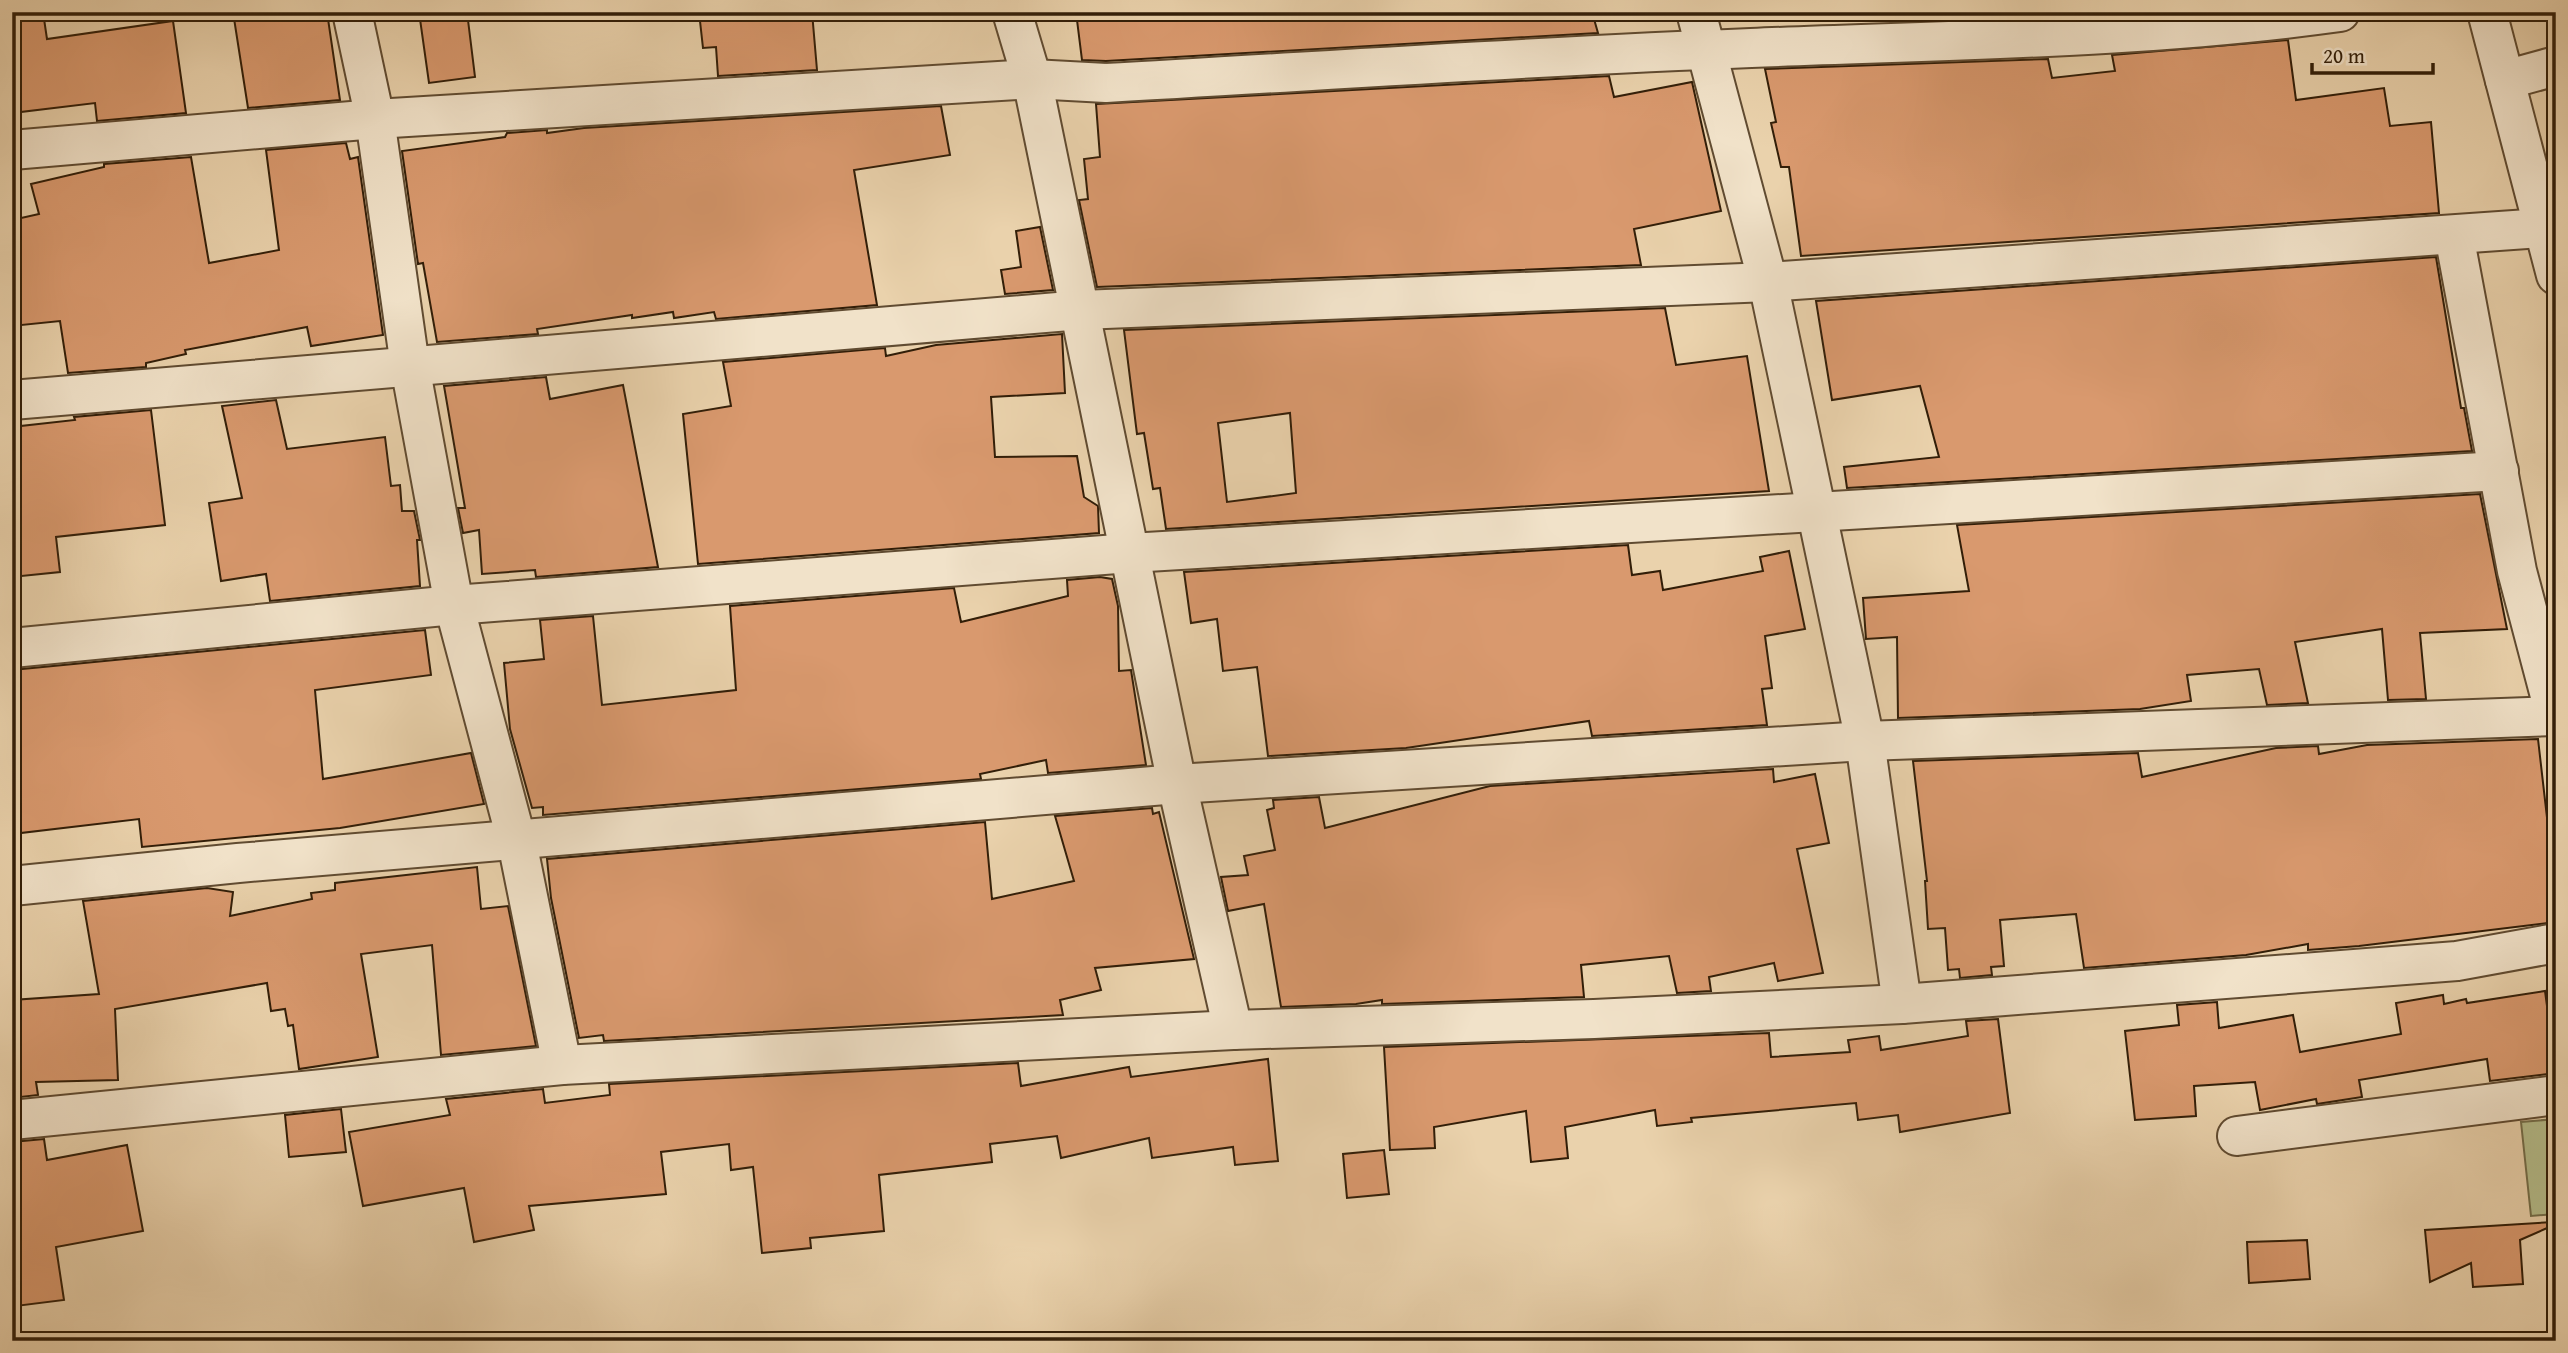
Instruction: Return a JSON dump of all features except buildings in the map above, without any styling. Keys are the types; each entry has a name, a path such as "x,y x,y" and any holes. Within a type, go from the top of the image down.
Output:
{"street":[{"path":"352,12 375,119 410,366 454,605 517,842 562,1065"},
{"path":"1013,12 1032,79 1177,784 1233,1030"},
{"path":"1696,12 1768,282 1865,741 1902,1004"},
{"path":"12,150 375,119 1032,79 1106,83 1705,50 2168,31 2248,25 2340,12"},
{"path":"2487,12 2556,275"},
{"path":"2505,80 2556,66"},
{"path":"12,400 1081,310 1768,282 2543,228"},
{"path":"12,886 238,863 517,842 800,814 1177,784 1865,741 2556,715 2516,571 2454,234"},
{"path":"12,648 454,605 1130,553 2499,471"},
{"path":"12,1120 562,1065 1233,1030 1594,1019 1902,1004 2457,961 2556,943"},
{"path":"2237,1136 2556,1095"}],"green space":[{"path":"2556,1119 2556,1214 2531,1216 2521,1122"}]}
